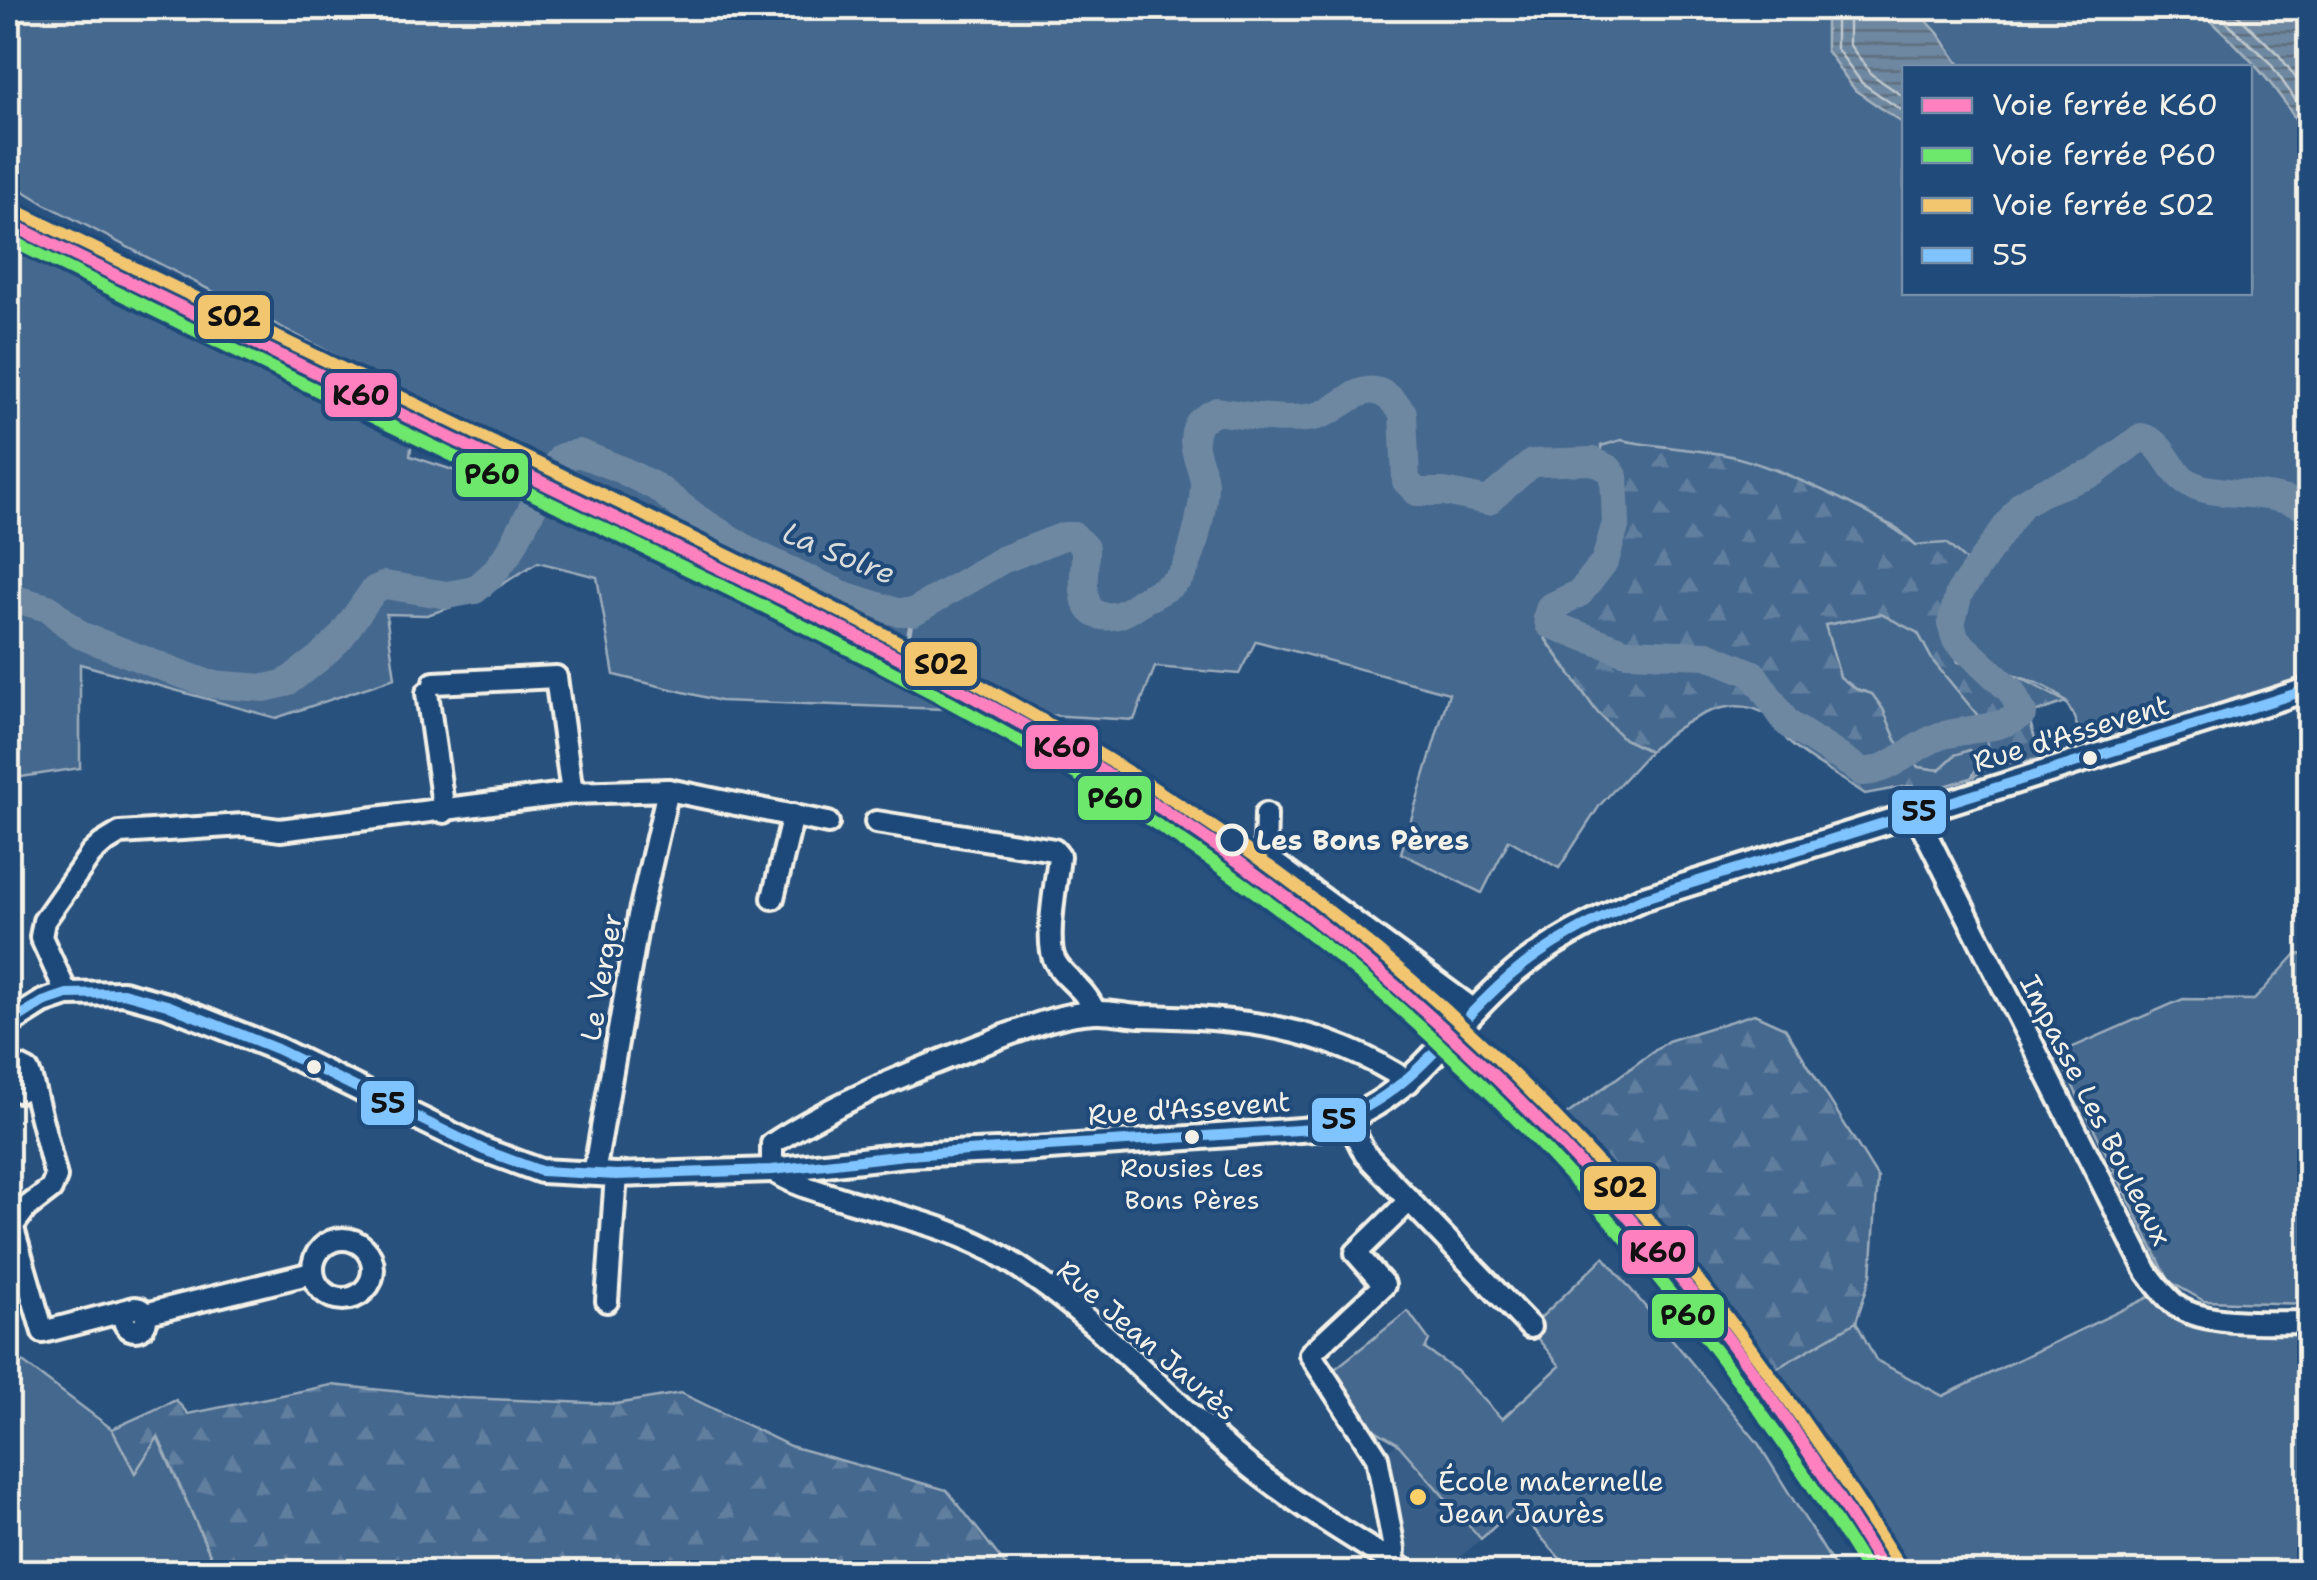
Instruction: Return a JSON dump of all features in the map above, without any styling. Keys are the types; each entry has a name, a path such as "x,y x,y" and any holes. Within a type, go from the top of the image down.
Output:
{"street":[{"path":"444,812 431,688 556,677 572,793"},
{"name":"Rue d'Assevent","path":"8,1024 43,1002 68,994 123,994 167,1005 277,1050 525,1167 605,1174 772,1170 904,1154 1314,1129 1348,1120 1409,1082 1474,1010 1527,962 1606,914 1687,882 2310,689"},
{"path":"68,994 40,937 44,922 91,854 120,833 244,825 280,830 572,793 668,790 828,822"},
{"name":"Le Verger","path":"607,1301 605,1174 639,916 668,790"},
{"name":"Impasse Les Bouleaux","path":"1914,812 2156,1284 2178,1307 2196,1314 2245,1321 2310,1322"},
{"path":"1266,814 1266,856 1474,1010"},
{"path":"773,898 793,815"},
{"path":"876,822 1054,850 1059,856 1051,940 1055,962 1088,994 1095,1012"},
{"path":"772,1170 772,1144 800,1126 974,1048 1062,1018 1095,1012 1226,1020 1292,1029 1360,1052 1409,1082"},
{"path":"31,1080 56,1177 51,1189 26,1208 10,1229 43,1332 312,1273"},
{"path":"1348,1120 1365,1154 1530,1328"},
{"name":"Rue Jean Jaurès","path":"772,1170 812,1189 934,1226 984,1245 1010,1260 1076,1308 1238,1458 1322,1519 1400,1568"},
{"path":"1400,1568 1377,1456 1310,1354 1384,1285 1356,1253 1410,1200"}],"shaded area":[{"name":"École maternelle Jean Jaurès","path":"1397,1443 1481,1539 1444,1572 1425,1572 1403,1558 1383,1454"}],"green space":[{"path":"8,8 2197,8 2259,70 2286,104 2309,143 2309,676 2084,745 2070,710 2055,693 2015,676 1958,663 1951,635 1951,613 1971,565 1916,545 1897,528 1778,470 1621,440 1611,467 1620,501 1611,549 1585,594 1545,630 1546,640 1597,712 1624,739 1650,751 1600,805 1559,868 1509,840 1482,893 1401,853 1449,693 1256,641 1239,674 1155,667 1134,720 1030,714 934,651 467,424 45,204 8,181"},
{"path":"8,249 412,441 410,456 480,479 772,616 945,709 720,701 614,675 597,577 538,562 482,597 427,615 386,614 395,678 276,718 80,664 80,768 8,779"},
{"path":"1621,440 1742,459 1851,504 1916,545 1946,543 1971,565 1951,612 1951,635 1958,662 2019,677 2066,702 2028,715 2041,759 1994,765 1980,718 1933,661 1918,633 1881,614 1825,625 1840,677 1856,689 1872,694 1896,740 1918,767 1939,770 1955,755 1969,750 1980,762 1971,778 1935,789 1908,786 1865,794 1793,746 1769,716 1738,706 1705,713 1675,730 1650,751 1624,739 1597,712 1546,639 1545,630 1582,601 1611,551 1618,531 1620,491 1614,474 1602,461 1601,446"},
{"path":"1881,614 1918,633 1933,661 1980,718 1994,765 1971,778 1980,762 1955,755 1939,770 1918,767 1896,740 1872,694 1856,689 1840,677 1825,625"},
{"path":"2296,954 2310,955 2309,1304 2204,1301 2169,1281 2057,1054 2183,999 2254,1000"},
{"path":"1754,1014 1785,1028 1878,1178 1871,1275 1856,1322 1772,1371 1562,1118 1668,1041"},
{"path":"1604,1257 1758,1443 1838,1572 1572,1572 1515,1508 1481,1539 1397,1443 1360,1421 1331,1372 1408,1311 1429,1340 1425,1349 1457,1371 1502,1419 1560,1366 1538,1339 1535,1323"},
{"path":"2153,1295 2171,1315 2198,1328 2309,1335 2309,1572 1904,1572 1861,1496 1772,1371 1856,1322 1876,1360 1943,1396"},
{"path":"8,1351 112,1429 135,1473 157,1436 218,1572 8,1572"},
{"path":"331,1385 464,1398 616,1404 681,1393 790,1446 947,1490 1011,1572 218,1572 158,1437 135,1473 112,1429 176,1400 188,1414"}],"water":[{"path":"1915,8 1960,65 1902,65 1902,123 1855,90 1826,50 1826,11"},
{"path":"2197,8 2287,8 2309,35 2309,143 2286,104 2259,70"}],"waterway":[{"name":"La Solre","path":"8,597 48,608 80,635 209,684 265,688 286,683 340,638 374,590 385,585 447,595 475,590 510,551 553,468 562,457 579,453 656,487 753,553 841,594 897,612 913,612 1002,560 1064,536 1074,536 1085,548 1088,605 1094,613 1118,615 1170,586 1186,566 1204,493 1194,439 1202,420 1217,411 1278,419 1313,417 1357,394 1379,392 1403,413 1406,481 1417,492 1445,492 1488,501 1532,463 1593,461 1609,469 1614,476 1616,523 1605,561 1580,593 1550,607 1549,624 1626,652 1707,655 1753,674 1787,723 1863,772 1884,767 1940,736 1995,726 2023,713 2011,691 1956,640 1951,624 1959,593 2022,504 2042,492 2094,473 2141,437 2155,444 2180,476 2198,487 2278,498 2310,510"},
{"path":"906,649 913,612"}],"rail line":[{"name":"S02","path":"15,210 913,649 1094,751 1267,865 1350,928 1432,998 1582,1145 1717,1304 1840,1474 1898,1564"},
{"name":"K60","path":"8,223 871,643 1100,770 1246,867 1387,979 1520,1101 1582,1166 1643,1234 1755,1375 1885,1572"},
{"name":"P60","path":"8,239 698,574 933,693 1086,780 1233,876 1328,948 1419,1025 1585,1192 1734,1375 1868,1572"}],"transit line":[{"name":"55","path":"8,1024 43,1002 67,994 123,993 167,1005 277,1049 484,1150 541,1171 616,1175 772,1170 905,1155 1314,1129 1348,1116 1400,1084 1485,999 1540,953 1641,899 2310,689"}],"place":[{"name":"Les Bons Pères","path":"1232,840"},
{"name":"Rousies Les Bons Pères","path":"1192,1137"},
{"name":"École maternelle Jean Jaurès","path":"1418,1497"}]}
